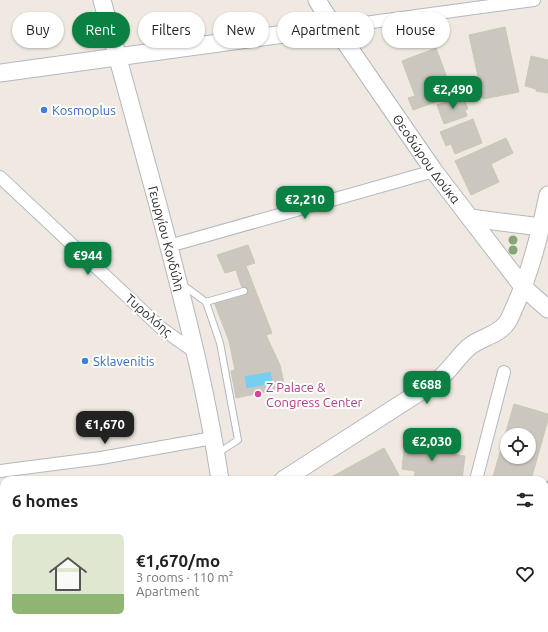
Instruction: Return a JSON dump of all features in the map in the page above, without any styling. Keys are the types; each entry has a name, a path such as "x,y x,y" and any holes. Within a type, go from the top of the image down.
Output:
{"street":[{"name":"Γεωργίου Κονδύλη","path":"102,0 178,282 195,352 219,476"},
{"name":"Θεοδώρου Δούκα","path":"317,0 324,12"},
{"path":"374,21 484,3 534,0"},
{"path":"0,73 277,35"},
{"name":"Θεοδώρου Δούκα","path":"349,48 434,171 523,287 548,309"},
{"path":"169,246 434,171"},
{"name":"Τυρολόης","path":"0,177 161,328 195,352"},
{"path":"289,476 443,377 464,351 476,342 498,331 504,326 509,319 523,287 542,227 548,195"},
{"path":"470,218 542,227"},
{"path":"477,476 504,372"},
{"path":"0,471 101,458 213,438"}],"lane":[{"path":"178,282 206,302 220,343 238,440 216,454"},
{"path":"206,302 244,291"}],"water":[{"path":"271,371 273,384 246,389 244,376"}],"building":[{"path":"505,27 519,92 483,99 469,35"},
{"path":"436,48 449,83 434,89 438,101 413,110 408,98 415,96 402,61"},
{"path":"531,56 548,60 548,93 536,91 536,89 525,86"},
{"path":"463,96 468,109 465,110 467,116 444,124 437,105"},
{"path":"473,119 482,143 455,154 451,144 446,146 440,132"},
{"path":"506,138 513,153 491,164 499,182 471,195 455,161"},
{"path":"248,245 255,263 246,266 272,333 266,335 280,365 285,388 236,398 231,371 235,370 229,341 214,302 244,294 236,270 225,273 217,255","holes":["271,371 273,384 246,389 244,376"]},
{"path":"514,404 548,414 548,420 536,462 536,428 507,428"},
{"path":"405,441 447,445 446,453 465,456 462,476 414,476 415,471 402,469"},
{"path":"384,448 399,475 397,476 333,476"},
{"path":"500,452 500,464 536,464 532,476 493,476"}],"place":[{"name":"Kosmoplus","path":"44,110"},
{"name":"Sklavenitis","path":"85,361"},
{"name":"Z Palace & Congress Center","path":"258,394"}]}
